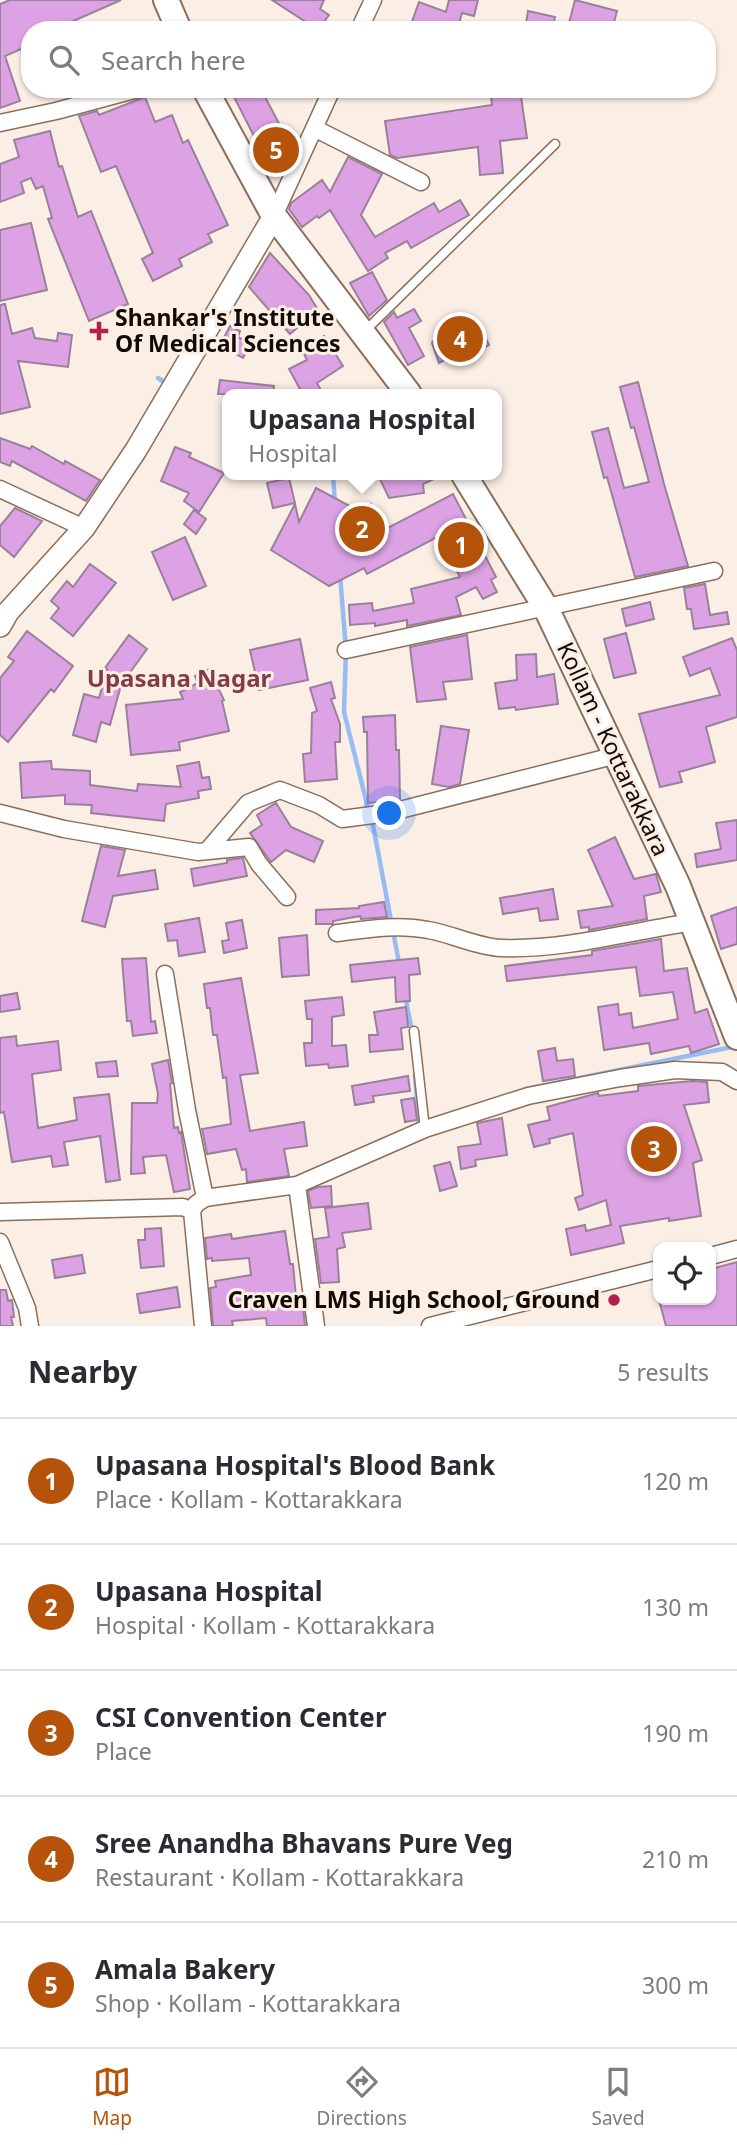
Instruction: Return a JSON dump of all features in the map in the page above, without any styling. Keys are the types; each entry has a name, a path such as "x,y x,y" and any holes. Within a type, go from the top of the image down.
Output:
{"main road":[{"path":"166,0 174,21"},
{"path":"210,98 274,216 405,389"},
{"name":"Kollam - Kottarakkara","path":"467,480 546,608 668,864 737,1037"}],"street":[{"path":"363,21 373,0"},
{"path":"0,123 104,98"},
{"path":"0,626 8,612 84,528 136,450 274,216 328,98"},
{"path":"314,128 422,182"},
{"path":"0,489 84,528"},
{"path":"346,650 714,571"},
{"path":"207,851 248,803 280,790 319,805 342,819 388,813 617,755"},
{"path":"0,813 64,830 198,852 249,847 259,864 287,897"},
{"path":"337,933 408,926 497,948 533,948 583,942 692,922"},
{"path":"165,975 187,1110 205,1198"},
{"path":"202,1326 192,1211 195,1204 205,1198 297,1185 425,1129 528,1096 675,1070 711,1070 722,1072 737,1081"},
{"path":"297,1185 316,1326"},
{"path":"0,1212 183,1207 192,1211"},
{"path":"0,1242 27,1308 30,1326"},
{"path":"716,1255 737,1250"},
{"path":"430,1326 491,1319 653,1270"}],"lane":[{"path":"364,332 555,144"},
{"path":"414,1031 425,1129"}],"building":[{"path":"10,0 121,0 73,21 21,21 21,49 5,56 20,101 0,108 0,4"},
{"path":"272,0 324,0 320,9 329,15 325,21 304,21"},
{"path":"449,0 478,0 474,16 462,13 460,21 412,21 419,2 446,12"},
{"path":"575,0 617,11 614,21 570,21"},
{"path":"528,11 555,17 554,21 526,21"},
{"path":"145,98 155,122 172,115 183,143 188,140 228,225 208,234 212,242 179,259 182,266 153,281 142,259 153,253 116,166 101,172 79,116 97,111 99,115"},
{"path":"235,98 266,98 286,137 261,150"},
{"path":"491,98 521,98 527,138 500,141 503,173 480,175 478,147 397,158 390,155 385,121 492,105"},
{"path":"50,131 59,167 62,166 78,217 91,211 128,304 89,321 48,219 52,218 43,186 36,189 31,178 21,182 24,193 0,202 0,164 19,157 14,140"},
{"path":"348,157 382,174 361,215 375,237 434,203 439,212 460,200 469,215 411,248 407,241 385,253 388,258 368,271 330,210 302,227 289,209 291,203 322,180 330,192"},
{"path":"31,223 47,290 0,301 0,230"},
{"path":"270,253 309,295 318,310 290,334 249,287"},
{"path":"372,272 387,300 369,316 350,283"},
{"path":"5,304 12,334 32,328 35,338 57,341 58,333 72,335 68,367 18,361 30,407 0,414 0,305"},
{"path":"414,309 421,321 409,328 424,356 408,365 384,322 394,312 397,318"},
{"path":"469,317 477,320 489,345 449,352 450,357 439,363 432,343 437,336"},
{"path":"230,326 240,331 238,337 251,344 243,358 220,345"},
{"path":"324,336 343,366 317,383 320,389 300,389 289,369 307,360 302,350"},
{"path":"220,380 274,386 274,389 222,389 222,394 218,394"},
{"path":"638,382 688,566 635,577 592,432 608,428 624,488 649,482 620,387"},
{"path":"0,438 30,449 32,446 100,480 86,501 12,461 10,466 0,462"},
{"path":"175,447 191,453 189,457 222,472 199,512 184,501 189,493 161,481"},
{"path":"289,480 295,503 273,508 267,483"},
{"path":"380,480 431,480 423,484 424,493 389,498"},
{"path":"316,488 359,511 371,504 384,530 453,494 496,577 491,580 497,592 483,599 476,587 456,597 461,615 407,626 407,620 375,626 375,623 350,625 349,605 372,603 373,611 414,603 411,589 460,577 439,536 367,574 364,568 329,586 271,550 295,504 299,522"},
{"path":"15,508 42,521 14,557 0,545 0,526"},
{"path":"194,510 206,519 196,534 184,524"},
{"path":"185,537 206,586 173,600 152,552"},
{"path":"90,564 116,583 73,636 51,618 59,608 51,601 67,581 73,587"},
{"path":"705,584 710,615 727,612 729,624 694,629 684,588"},
{"path":"650,602 654,619 626,626 622,609"},
{"path":"27,631 73,666 54,692 51,689 8,742 0,735 0,678 14,661 8,657"},
{"path":"626,633 636,673 614,678 604,639"},
{"path":"129,635 147,649 123,682 123,678 110,725 101,722 96,742 73,735 84,694 99,698 107,669 105,668"},
{"path":"467,635 472,679 443,682 446,699 417,702 410,647"},
{"path":"732,638 737,650 737,717 706,727 715,762 679,772 682,782 660,787 639,714 720,695 710,668 690,676 683,657"},
{"path":"300,639 308,680 259,690 250,650"},
{"path":"536,654 537,677 554,674 558,704 516,710 515,707 499,709 495,683 517,680 516,655"},
{"path":"209,669 224,700 222,701 229,731 179,742 180,750 131,755 126,705 183,699 180,692 198,683 195,676"},
{"path":"331,682 335,698 331,699 340,724 340,742 335,742 337,779 305,782 303,754 311,753 312,713 317,711 310,688"},
{"path":"395,715 400,799 368,803 367,732 364,732 363,717"},
{"path":"441,726 469,730 460,784 449,787 432,784"},
{"path":"51,761 52,769 90,771 90,785 137,791 138,784 181,787 177,766 199,762 202,778 209,777 211,789 198,791 199,798 166,804 164,821 91,813 92,805 65,804 65,795 22,798 20,763"},
{"path":"276,803 291,827 323,841 314,862 286,850 271,862 250,833 262,825 257,815"},
{"path":"737,820 737,860 697,867 695,854 721,849 716,823"},
{"path":"615,837 634,879 656,874 661,892 644,896 647,919 589,930 589,927 581,928 578,911 613,906 588,850"},
{"path":"101,846 125,850 118,876 155,870 158,889 113,896 105,927 82,921"},
{"path":"243,858 247,876 194,886 191,869"},
{"path":"553,889 558,919 540,921 538,908 503,914 500,898"},
{"path":"384,902 387,917 361,919 360,916 333,921 333,924 316,924 316,910 359,908"},
{"path":"737,907 737,944 721,949 711,916"},
{"path":"199,918 205,952 179,956 177,940 168,941 165,924"},
{"path":"242,920 247,948 224,953 222,941 229,940 226,923"},
{"path":"307,935 309,975 282,977 279,938"},
{"path":"661,939 664,971 687,968 695,1013 707,1009 719,1044 691,1053 689,1046 651,1054 649,1043 604,1050 598,1007 618,1004 619,1015 631,1013 633,1028 678,1019 673,992 640,996 636,967 507,981 505,966 592,955 592,951"},
{"path":"146,958 151,1022 155,1021 157,1033 133,1036 131,1021 127,1021 122,959"},
{"path":"418,958 420,974 409,975 410,1001 396,1002 395,977 352,982 350,965"},
{"path":"241,978 258,1073 240,1075 250,1131 304,1122 307,1146 284,1149 289,1176 247,1182 246,1169 242,1170 236,1149 207,1154 202,1129 231,1124 226,1077 223,1078 217,1035 213,1035 204,984"},
{"path":"17,993 20,1009 0,1012 0,996"},
{"path":"342,997 344,1015 332,1017 332,1046 346,1045 348,1066 306,1066 304,1043 312,1043 312,1019 307,1019 305,1001"},
{"path":"406,1007 408,1027 401,1028 403,1049 370,1052 369,1035 378,1035 374,1012"},
{"path":"16,1036 17,1046 58,1041 61,1070 32,1074 38,1128 77,1120 74,1098 109,1094 120,1180 106,1182 100,1136 64,1142 68,1165 53,1167 51,1156 12,1162 4,1112 0,1113 0,1038"},
{"path":"555,1048 557,1061 573,1059 575,1076 543,1081 538,1051"},
{"path":"168,1060 174,1128 178,1127 179,1133 181,1132 190,1189 174,1192 166,1155 143,1157 145,1173 131,1174 132,1103 157,1103 158,1094 152,1064"},
{"path":"116,1061 118,1076 98,1077 96,1063"},
{"path":"408,1076 410,1091 373,1096 374,1102 355,1105 352,1086"},
{"path":"707,1082 709,1102 684,1105 702,1160 693,1163 701,1216 620,1226 624,1243 571,1255 566,1229 585,1225 586,1231 611,1225 606,1200 579,1210 575,1198 583,1195 573,1133 549,1139 550,1143 534,1147 528,1125 550,1120 547,1107 598,1093 599,1096 638,1091 638,1086"},
{"path":"414,1098 417,1120 405,1122 401,1100"},
{"path":"502,1118 507,1155 475,1160 476,1166 461,1169 458,1147 481,1144 477,1123"},
{"path":"450,1162 457,1186 440,1191 434,1166"},
{"path":"331,1186 332,1206 311,1208 308,1191"},
{"path":"368,1203 371,1229 342,1233 345,1247 337,1249 339,1282 321,1283 315,1239 329,1237 325,1208"},
{"path":"161,1228 164,1266 141,1268 138,1240 145,1240 145,1229"},
{"path":"285,1231 290,1264 293,1264 296,1298 302,1298 305,1326 267,1326 266,1318 232,1321 233,1326 213,1326 210,1288 216,1287 215,1281 251,1275 249,1258 212,1261 212,1258 207,1259 205,1238 231,1234 232,1239"},
{"path":"82,1255 85,1273 55,1278 52,1260"},
{"path":"737,1262 737,1326 666,1326 660,1305 716,1305 716,1268"},
{"path":"177,1287 180,1307 140,1313 137,1294"},
{"path":"0,1290 6,1290 8,1301 12,1300 13,1326 0,1326"}],"waterway":[{"path":"158,378 169,385"},
{"path":"333,480 335,504"},
{"path":"340,575 346,650 344,712 369,812"},
{"path":"372,820 399,963"},
{"path":"405,995 412,1032"},
{"path":"526,1089 737,1046"},
{"path":"415,1075 419,1126"}],"place":[{"name":"Amala Bakery","path":"276,150"},
{"name":"Shankar's Institute Of Medical Sciences","path":"99,331"},
{"name":"Sree Anandha Bhavans Pure Veg","path":"460,339"},
{"name":"Upasana Hospital","path":"362,529"},
{"name":"Upasana Hospital's Blood Bank","path":"461,545"},
{"name":"CSI Convention Center","path":"654,1149"},
{"name":"Craven LMS High School, Ground","path":"614,1300"}],"district":[{"name":"Upasana Nagar","path":"179,679"}]}
